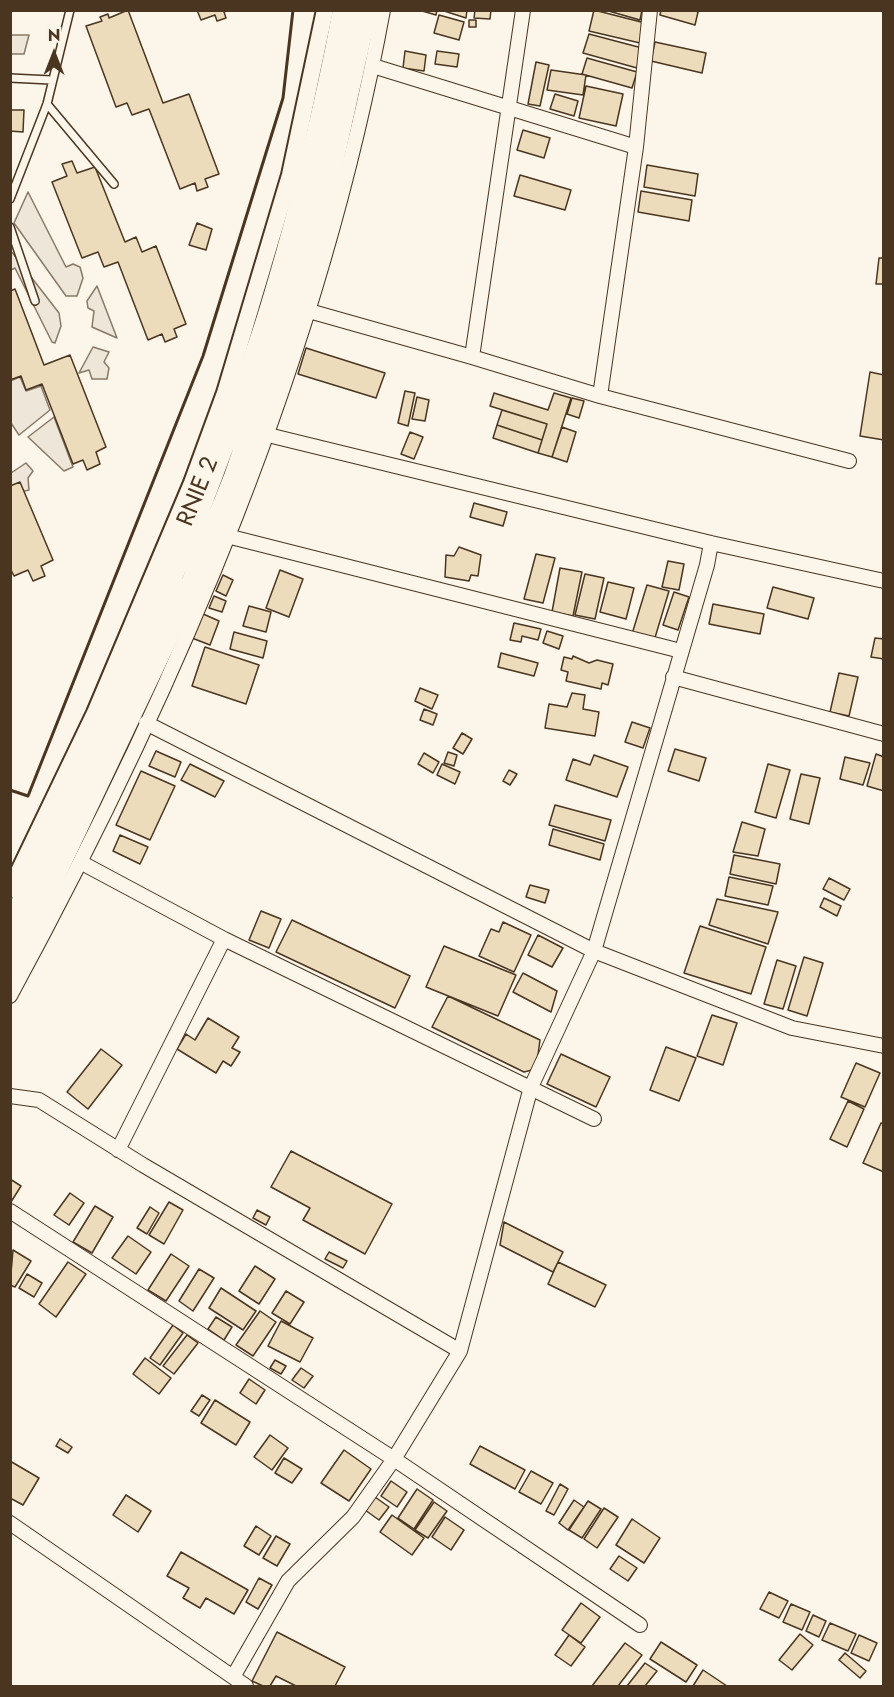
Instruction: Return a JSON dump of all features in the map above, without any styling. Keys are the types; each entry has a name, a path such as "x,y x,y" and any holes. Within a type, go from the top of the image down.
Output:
{"highway":[{"name":"RNIE 2","path":"10,928 119,700 178,564 237,408 277,289 331,76 344,10"},
{"name":"RNIE 2","path":"10,968 192,584 236,477 296,301 327,185 366,10"}],"street":[{"path":"10,890 95,713 187,494 225,393 290,175 325,10"},
{"path":"10,996 82,863 186,637 268,435 309,311 344,190 373,66 383,10"},
{"path":"472,357 523,10"},
{"path":"600,396 636,147 650,10"},
{"path":"373,66 636,147"},
{"path":"309,311 600,396 849,461"},
{"path":"268,435 711,543 884,581"},
{"path":"227,536 681,651"},
{"path":"233,1677 288,1581 353,1517 394,1459 460,1351 531,1087 594,951 711,543"},
{"path":"673,677 884,734"},
{"path":"146,723 594,951 792,1028 884,1046"},
{"path":"82,863 224,939 594,1119"},
{"path":"118,1150 224,939"},
{"path":"10,1096 39,1100 118,1150 460,1351"},
{"path":"10,1211 394,1459 640,1625"},
{"path":"10,1523 246,1686"}],"lane":[{"path":"10,199 47,104 51,80 70,10"},
{"path":"10,78 51,80"},
{"path":"47,104 114,183"},
{"path":"10,227 35,301"}],"shaded area":[{"path":"11,35 29,35 24,54 11,54"},
{"path":"28,192 66,267 73,264 80,267 83,278 77,296 66,296 14,223"},
{"path":"11,251 59,313 61,326 55,343 52,342 15,268 11,270"},
{"path":"97,286 117,338 92,327 94,311 88,308 87,301"},
{"path":"93,347 109,352 104,362 109,368 107,379 92,379 89,370 79,373"},
{"path":"20,377 26,391 41,386 50,410 19,435 11,423 10,381"},
{"path":"54,417 73,467 64,471 28,437"},
{"path":"26,463 33,471 28,478 29,490 11,494 11,473"}],"building":[{"path":"128,10 163,103 189,94 219,174 205,179 208,187 197,191 195,183 180,189 149,109 132,115 127,103 116,107 86,26 102,21 100,17 108,14 109,18"},
{"path":"197,10 228,10 224,12 226,18 217,21 215,15 201,20"},
{"path":"419,10 437,10 436,15"},
{"path":"441,10 467,10 466,18"},
{"path":"475,10 491,10 490,19 474,18"},
{"path":"594,10 645,23 640,43 589,31"},
{"path":"605,10 642,10 640,20"},
{"path":"661,10 694,10 698,12 695,25 660,15"},
{"path":"439,15 464,22 459,40 434,33"},
{"path":"469,20 476,20 476,27 469,27"},
{"path":"589,34 642,48 637,68 583,53"},
{"path":"655,42 706,53 702,73 651,61"},
{"path":"405,51 426,55 424,71 403,68"},
{"path":"437,51 459,54 457,67 435,64"},
{"path":"587,58 637,72 632,88 582,74"},
{"path":"536,62 549,65 540,106 528,104"},
{"path":"551,70 586,75 583,95 547,90"},
{"path":"586,86 623,94 616,126 579,118"},
{"path":"555,94 578,101 574,116 550,109"},
{"path":"10,110 24,110 23,132 10,131"},
{"path":"523,130 550,138 544,158 517,150"},
{"path":"72,161 77,173 95,167 125,242 136,237 142,252 156,246 186,324 174,329 177,337 165,342 162,334 148,340 118,262 104,267 98,252 82,258 52,182 67,176 62,164"},
{"path":"647,165 698,174 695,196 644,187"},
{"path":"520,175 571,190 565,210 514,196"},
{"path":"641,191 692,200 689,221 638,212"},
{"path":"197,223 212,229 206,250 189,245"},
{"path":"879,258 884,258 884,284 876,284"},
{"path":"15,289 44,365 70,355 106,447 96,452 100,464 87,470 83,460 73,464 42,384 26,390 21,376 10,380 10,291"},
{"path":"306,348 385,373 376,398 298,374"},
{"path":"870,372 884,375 884,440 860,436"},
{"path":"405,391 415,393 408,426 398,423"},
{"path":"494,393 548,410 554,393 571,398 552,457 538,453 547,424 490,406"},
{"path":"417,397 429,400 425,421 412,419"},
{"path":"572,398 584,401 579,418 567,414"},
{"path":"502,410 547,424 542,440 497,425"},
{"path":"497,425 542,440 538,453 493,438"},
{"path":"562,427 576,432 567,462 552,457"},
{"path":"410,432 423,437 414,459 401,454"},
{"path":"20,482 53,560 41,566 45,576 33,581 28,570 14,576 10,568 10,486"},
{"path":"474,503 507,512 503,526 470,517"},
{"path":"459,547 481,555 478,576 471,575 469,581 445,577 446,555 454,556"},
{"path":"536,554 555,558 543,603 524,599"},
{"path":"668,561 684,564 679,590 662,587"},
{"path":"560,568 582,572 573,616 552,612"},
{"path":"280,570 303,579 289,617 266,608"},
{"path":"585,574 604,578 595,619 575,615"},
{"path":"223,575 233,580 226,596 216,591"},
{"path":"608,582 634,588 626,619 600,612"},
{"path":"647,585 669,591 654,641 632,634"},
{"path":"773,587 814,598 808,619 767,608"},
{"path":"674,592 689,597 678,630 663,625"},
{"path":"214,596 226,601 222,612 209,608"},
{"path":"713,604 764,614 760,634 709,624"},
{"path":"249,606 271,612 266,632 243,626"},
{"path":"201,613 219,621 210,645 192,638"},
{"path":"514,623 541,629 538,640 522,636 521,642 510,640"},
{"path":"547,631 563,636 559,649 543,643"},
{"path":"234,632 267,641 263,658 230,649"},
{"path":"875,638 884,639 884,659 871,657"},
{"path":"205,647 259,665 246,704 192,686"},
{"path":"501,653 538,663 534,676 498,667"},
{"path":"573,656 589,663 597,660 613,664 608,685 602,683 601,689 566,681 568,672 561,670 564,657 572,659"},
{"path":"839,673 858,677 849,716 830,712"},
{"path":"420,688 438,695 432,709 415,701"},
{"path":"572,693 585,695 583,709 599,712 595,736 545,728 549,704 567,707"},
{"path":"424,709 437,714 433,725 420,720"},
{"path":"632,722 650,728 643,748 625,742"},
{"path":"462,733 472,739 463,754 453,748"},
{"path":"675,749 706,758 699,781 668,771"},
{"path":"156,751 181,762 175,777 149,766"},
{"path":"448,752 457,755 454,766 444,763"},
{"path":"424,753 439,762 433,773 418,764"},
{"path":"876,754 884,757 884,791 867,786"},
{"path":"594,755 628,767 617,797 566,780 573,759 590,765"},
{"path":"845,757 870,763 863,785 840,779"},
{"path":"190,764 224,781 215,797 181,780"},
{"path":"442,764 460,772 455,784 437,775"},
{"path":"768,764 790,770 776,818 755,812"},
{"path":"509,770 517,774 510,785 503,781"},
{"path":"141,771 175,786 150,840 116,825"},
{"path":"801,774 820,778 809,824 790,819"},
{"path":"555,805 611,820 605,841 549,825"},
{"path":"742,822 765,829 758,856 733,852"},
{"path":"553,829 604,844 600,860 549,845"},
{"path":"120,835 148,847 140,864 113,851"},
{"path":"734,855 780,864 776,884 730,874"},
{"path":"729,877 773,886 768,905 725,896"},
{"path":"829,878 850,889 844,900 823,889"},
{"path":"530,885 549,890 545,903 526,897"},
{"path":"824,898 841,906 837,916 820,907"},
{"path":"717,899 778,912 768,944 709,925"},
{"path":"261,911 281,919 269,948 249,940"},
{"path":"292,920 410,976 395,1008 276,952"},
{"path":"503,922 531,935 514,972 479,956 491,929 499,932"},
{"path":"700,926 766,947 751,994 684,973"},
{"path":"538,935 563,948 552,967 528,955"},
{"path":"444,946 516,975 498,1016 426,987"},
{"path":"804,957 823,963 807,1016 788,1010"},
{"path":"777,960 796,966 783,1009 764,1004"},
{"path":"523,973 557,991 551,1012 513,992"},
{"path":"448,996 540,1040 536,1069 524,1072 432,1027"},
{"path":"712,1015 737,1023 723,1065 697,1056"},
{"path":"208,1018 239,1037 232,1048 240,1052 231,1066 223,1061 216,1073 177,1049 186,1034 195,1040"},
{"path":"666,1047 696,1058 679,1101 650,1090"},
{"path":"101,1049 122,1065 88,1109 67,1092"},
{"path":"561,1054 610,1077 596,1107 547,1084"},
{"path":"856,1063 880,1073 865,1107 841,1097"},
{"path":"848,1101 864,1109 847,1147 830,1139"},
{"path":"881,1123 884,1124 884,1172 863,1163"},
{"path":"291,1151 392,1204 365,1254 303,1220 310,1208 271,1187"},
{"path":"10,1179 21,1186 11,1202 10,1201"},
{"path":"70,1193 84,1203 69,1225 54,1215"},
{"path":"169,1202 183,1210 164,1244 149,1235"},
{"path":"95,1206 113,1217 92,1253 73,1242"},
{"path":"150,1207 159,1213 147,1234 137,1228"},
{"path":"257,1210 270,1217 266,1225 253,1218"},
{"path":"504,1222 563,1252 553,1272 500,1245"},
{"path":"128,1236 151,1252 136,1274 112,1258"},
{"path":"13,1250 31,1261 15,1287 10,1285"},
{"path":"329,1252 347,1261 343,1268 325,1259"},
{"path":"171,1254 189,1266 166,1301 148,1290"},
{"path":"68,1262 86,1274 56,1317 39,1304"},
{"path":"558,1262 606,1285 595,1307 548,1284"},
{"path":"255,1266 275,1279 259,1304 239,1291"},
{"path":"199,1269 214,1278 193,1311 179,1301"},
{"path":"27,1274 42,1283 34,1297 19,1288"},
{"path":"221,1288 256,1311 243,1330 209,1308"},
{"path":"286,1291 304,1302 290,1324 272,1313"},
{"path":"260,1311 276,1322 253,1356 236,1345"},
{"path":"216,1317 232,1327 224,1340 208,1329"},
{"path":"281,1321 313,1338 300,1362 268,1346"},
{"path":"173,1325 183,1333 160,1365 150,1358"},
{"path":"187,1335 198,1343 174,1374 163,1366"},
{"path":"145,1358 171,1378 159,1394 133,1374"},
{"path":"275,1360 286,1366 281,1374 270,1368"},
{"path":"301,1368 313,1376 304,1388 292,1380"},
{"path":"249,1379 265,1390 256,1404 240,1393"},
{"path":"202,1395 210,1400 199,1416 191,1411"},
{"path":"215,1400 250,1422 236,1445 201,1423"},
{"path":"270,1435 288,1448 272,1470 254,1457"},
{"path":"60,1439 72,1447 68,1453 56,1446"},
{"path":"480,1446 525,1470 515,1489 470,1464"},
{"path":"344,1450 371,1469 349,1501 321,1483"},
{"path":"284,1458 302,1469 292,1483 275,1473"},
{"path":"10,1461 39,1478 23,1505 10,1498"},
{"path":"531,1471 553,1483 541,1504 519,1492"},
{"path":"391,1481 407,1492 397,1507 381,1496"},
{"path":"560,1484 568,1489 554,1515 546,1511"},
{"path":"417,1489 433,1500 414,1529 398,1518"},
{"path":"126,1495 151,1511 138,1532 113,1515"},
{"path":"375,1497 389,1507 379,1520 365,1510"},
{"path":"574,1500 584,1507 568,1530 559,1523"},
{"path":"588,1501 601,1509 582,1538 569,1530"},
{"path":"434,1502 447,1511 428,1538 415,1530"},
{"path":"604,1508 618,1517 597,1548 584,1539"},
{"path":"392,1515 424,1538 412,1555 380,1532"},
{"path":"445,1517 464,1530 451,1550 432,1537"},
{"path":"632,1519 660,1538 644,1563 616,1545"},
{"path":"256,1526 271,1536 259,1555 244,1546"},
{"path":"276,1536 290,1544 277,1566 263,1558"},
{"path":"181,1552 248,1590 234,1614 206,1598 200,1608 183,1598 189,1588 167,1576"},
{"path":"619,1556 637,1568 628,1581 610,1569"},
{"path":"259,1578 272,1585 258,1609 246,1602"},
{"path":"769,1592 788,1601 779,1618 760,1609"},
{"path":"581,1603 600,1617 581,1643 562,1630"},
{"path":"791,1604 810,1612 802,1630 783,1622"},
{"path":"813,1615 826,1621 819,1637 806,1631"},
{"path":"830,1623 856,1634 848,1651 822,1640"},
{"path":"277,1632 345,1667 335,1686 296,1686 276,1676 270,1686 263,1686 252,1681"},
{"path":"800,1634 813,1645 792,1670 779,1660"},
{"path":"569,1635 585,1647 571,1666 555,1655"},
{"path":"859,1635 877,1643 869,1661 851,1653"},
{"path":"661,1642 697,1665 686,1682 650,1659"},
{"path":"625,1643 642,1655 618,1686 592,1686"},
{"path":"845,1653 866,1671 860,1678 839,1660"},
{"path":"645,1663 657,1671 645,1686 627,1686"},
{"path":"703,1670 727,1686 693,1686"}],"wall":[{"path":"10,790 28,796 203,356 283,98 293,10"}]}
